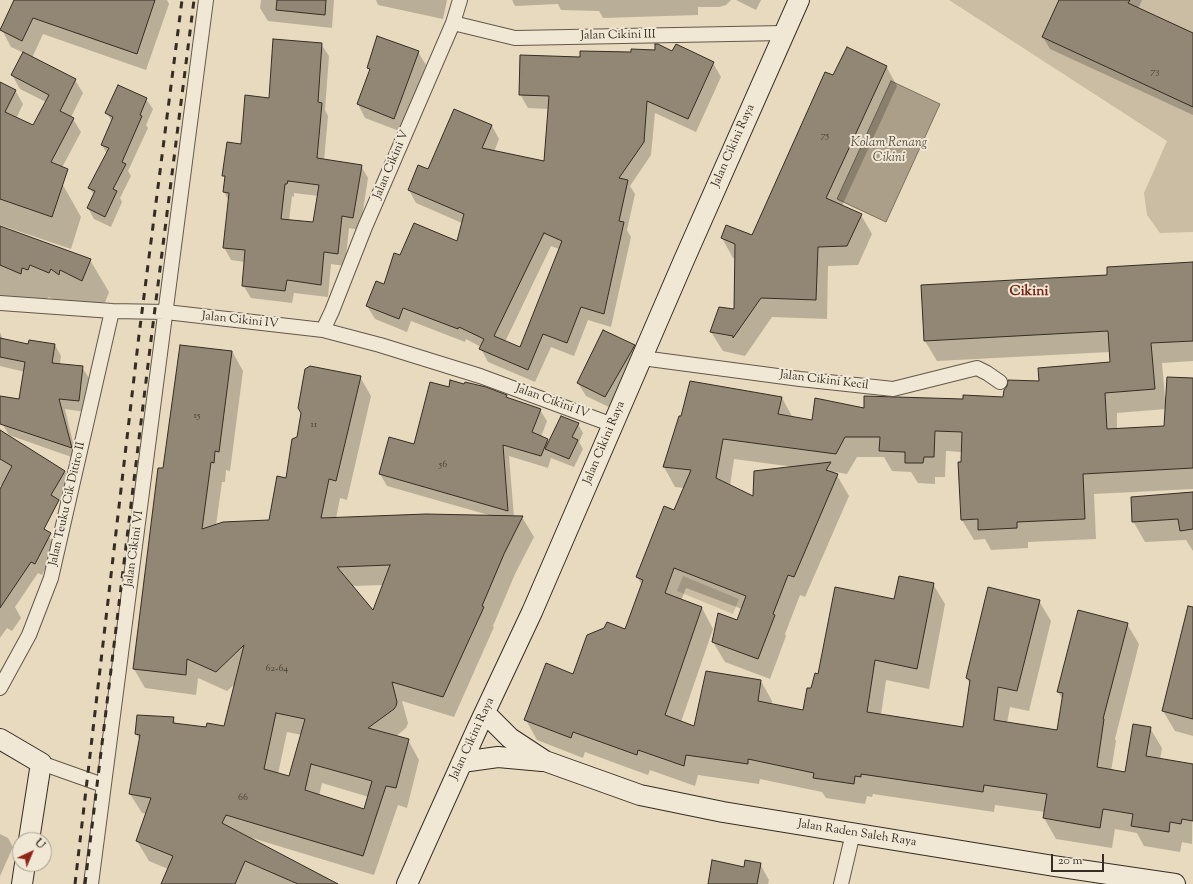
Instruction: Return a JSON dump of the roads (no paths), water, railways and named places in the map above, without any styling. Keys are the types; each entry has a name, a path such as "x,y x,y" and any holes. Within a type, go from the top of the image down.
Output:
{"main road":[{"name":"Jalan Cikini Raya","path":"407,884 532,612 799,0"},
{"name":"Jalan Raden Saleh Raya","path":"485,713 506,734 545,761"},
{"path":"1,743 41,763 30,832"},
{"name":"Jalan Raden Saleh Raya","path":"462,762 498,757 545,761 640,794 723,812 1046,865 1175,884"},
{"path":"22,884 24,872"}],"street":[{"path":"0,303 112,311 166,312 206,0"},
{"name":"Jalan Cikini V","path":"323,330 365,227 453,23 460,0"},
{"name":"Jalan Cikini III","path":"453,23 515,38 784,33"},
{"name":"Jalan Teuku Cik Ditiro II","path":"0,688 29,635 51,578 112,311"},
{"name":"Jalan Cikini IV","path":"166,312 323,330 380,345 480,376 613,425"},
{"name":"Jalan Cikini VI","path":"91,884 166,312"},
{"name":"Jalan Cikini Kecil","path":"642,358 800,379 892,389 977,368 1000,382"},
{"path":"41,763 103,785"},
{"path":"840,884 853,833"}],"water":[{"name":"Kolam Renang Cikini","path":"891,81 940,104 886,222 837,199"}],"railway":[{"path":"75,884 139,335 182,0"},
{"path":"85,884 194,0"}],"district":[{"name":"Cikini","path":"1029,293"}]}
